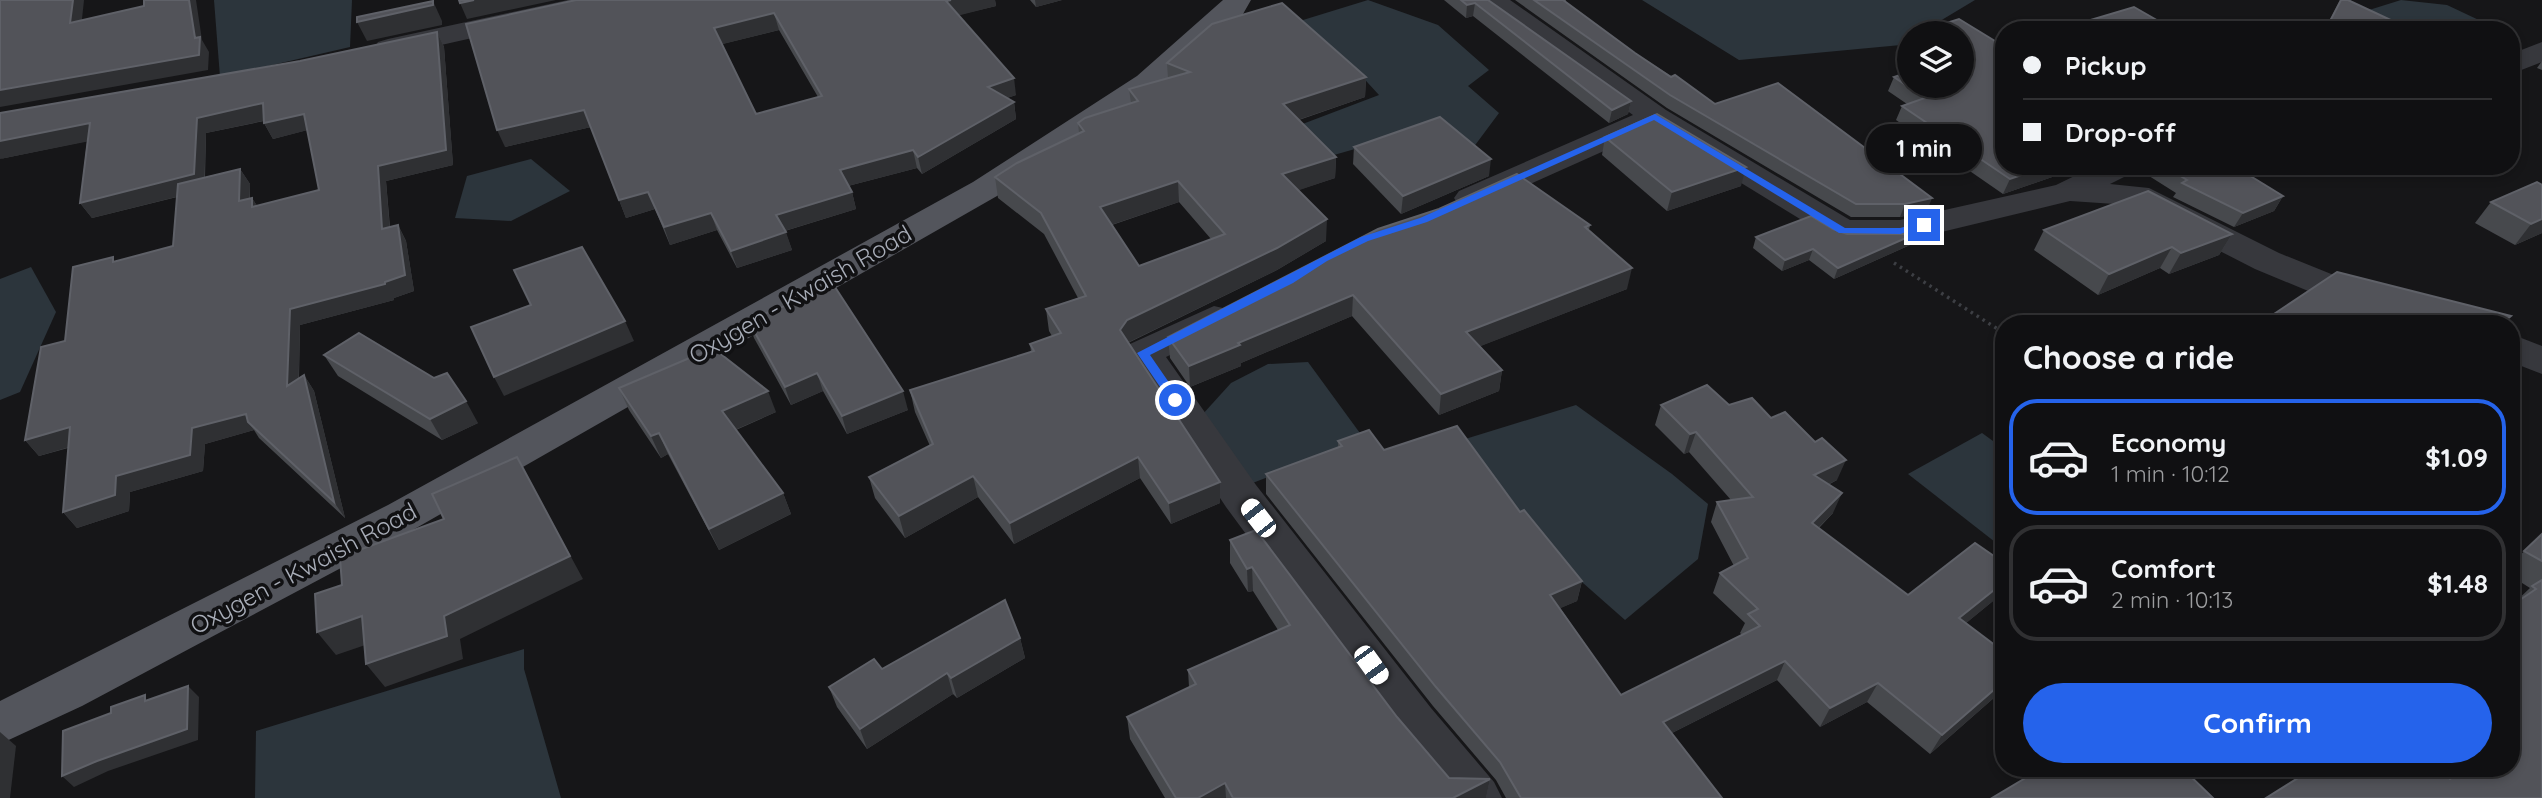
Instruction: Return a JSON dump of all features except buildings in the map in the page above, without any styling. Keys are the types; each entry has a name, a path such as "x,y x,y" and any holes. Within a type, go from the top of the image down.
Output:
{"main road":[{"name":"Oxygen - Kwaish Road","path":"0,694 281,556 978,166 1122,73 1198,13 1208,0"},
{"name":"Oxygen - Kwaish Road","path":"0,723 66,692 403,516 985,189 1148,82 1233,8 1237,0"}],"street":[{"path":"363,54 606,0"},
{"path":"1492,0 1655,117 1843,231 1900,231 2067,192 2102,175"},
{"path":"2520,61 2542,51"},
{"path":"1435,215 1655,117"},
{"path":"2067,192 2137,195 2267,261 2337,290 2421,315"},
{"path":"1241,304 1143,353 1241,496 1414,723 1477,798"},
{"path":"2520,351 2542,360"}],"path":[{"path":"1843,231 1995,327"}],"shaded area":[{"path":"214,0 352,0 350,47 220,77"},
{"path":"1368,0 1438,25 1489,70 1468,86 1499,113 1470,152 1418,131 1327,157 1292,128 1379,95 1357,71 1290,24"},
{"path":"1642,0 1975,0 1940,21 1897,21 1897,45 1739,60"},
{"path":"2401,0 2447,5 2481,21 2386,21 2369,10"},
{"path":"531,159 570,191 511,221 455,218 467,176"},
{"path":"31,267 56,312 20,392 0,400 0,279"},
{"path":"1308,362 1365,440 1250,484 1202,415 1231,383 1268,364"},
{"path":"1576,405 1672,474 1708,504 1698,559 1625,620 1549,553 1462,440"},
{"path":"1982,433 1995,442 1995,542 1908,474"},
{"path":"524,649 524,669 561,798 255,798 256,731"}],"route":[{"path":"1175,400 1143,353 1290,280 1364,239 1424,220 1655,117 1843,231 1900,231 1924,225"}]}
